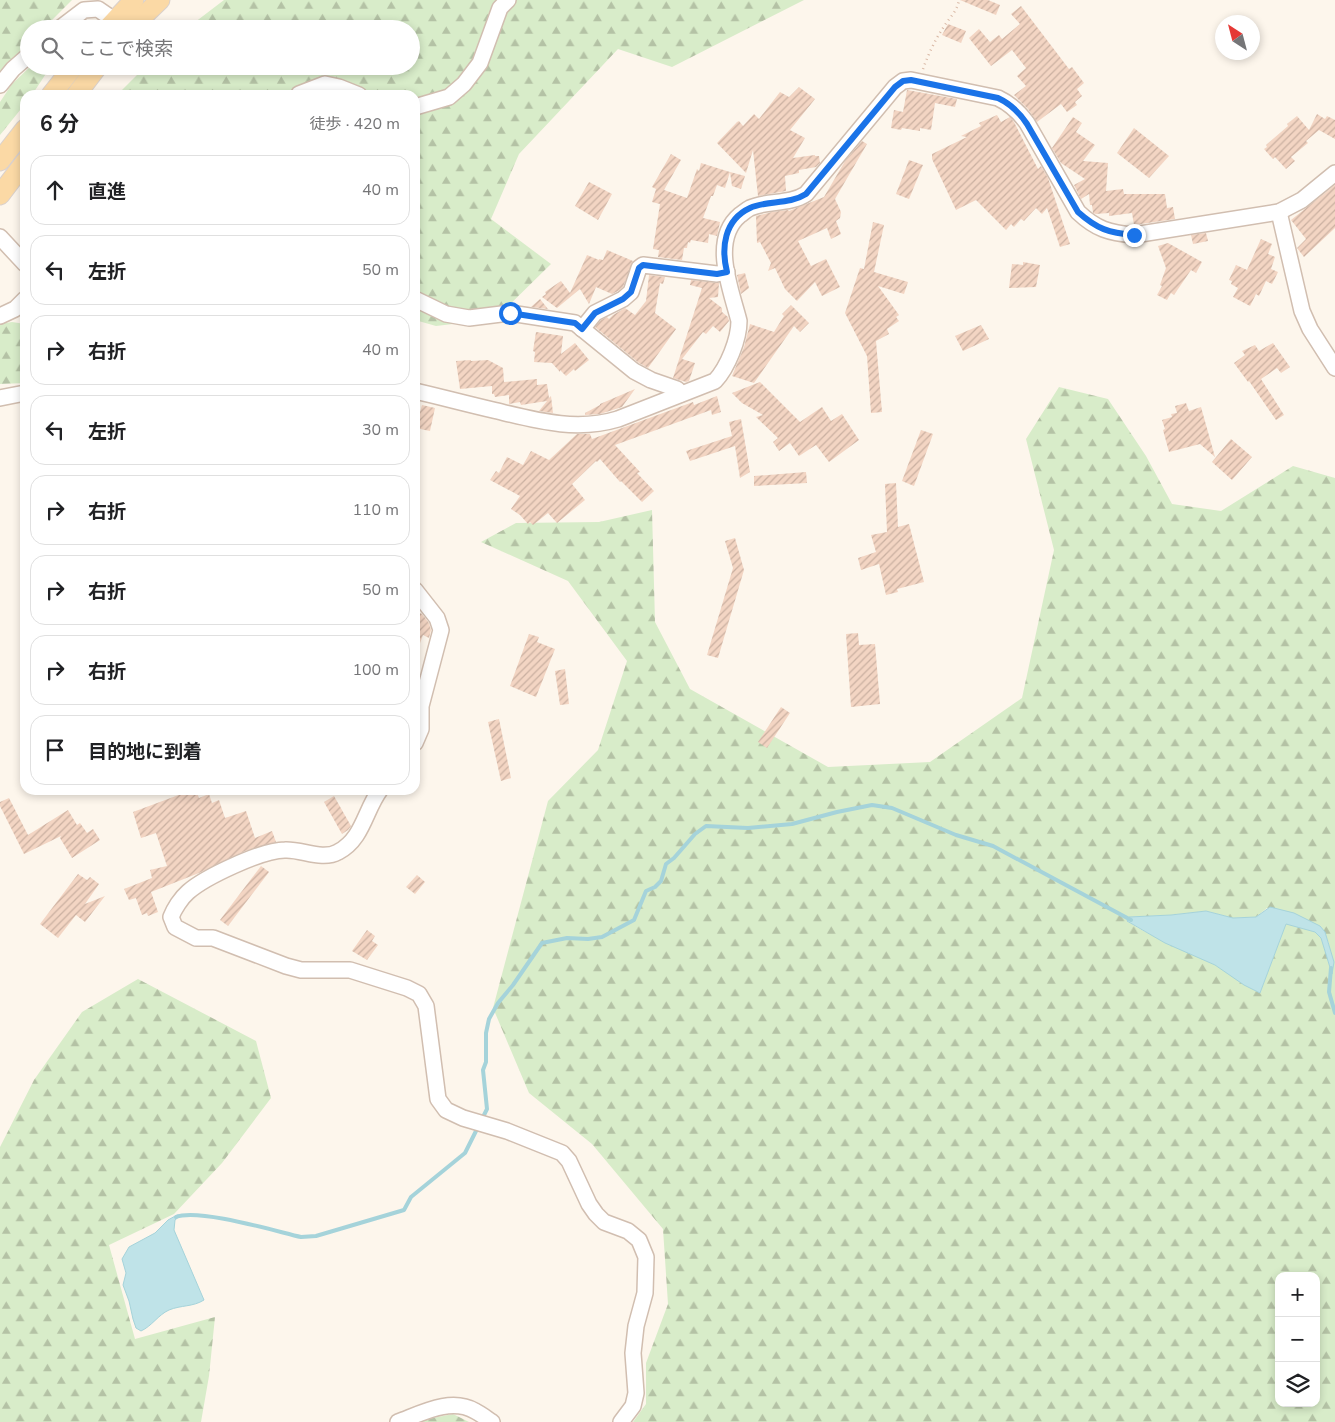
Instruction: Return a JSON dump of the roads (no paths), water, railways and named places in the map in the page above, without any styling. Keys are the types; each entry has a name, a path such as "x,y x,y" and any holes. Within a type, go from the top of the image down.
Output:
{"main road":[{"path":"121,20 134,0"},
{"path":"127,20 160,0"},
{"path":"55,90 67,75"},
{"path":"80,90 91,75"},
{"path":"0,161 20,135"},
{"path":"0,195 20,169"}],"street":[{"path":"420,106 449,97 464,84 480,63 500,8 508,0"},
{"path":"71,20 84,10 98,9 110,20"},
{"path":"0,85 20,63"},
{"path":"420,392 541,422 568,426 603,424 716,381 723,372 739,331 739,321 724,260 724,244 728,229 749,208 798,198 806,194 895,87 903,81 918,82 998,98 1008,102 1018,111 1027,124 1078,212 1102,230 1118,234 1134,235 1279,212 1302,200 1335,173"},
{"path":"309,90 325,84 344,90"},
{"path":"1279,212 1302,311 1310,329 1335,368"},
{"path":"0,237 20,259"},
{"path":"582,329 595,313 623,299 631,292 639,268 643,265 717,274 727,272"},
{"path":"420,301 446,314 469,318 510,313 575,323 634,371 651,380 676,389 681,394"},
{"path":"0,316 15,309 20,304"},
{"path":"0,398 20,395"},
{"path":"420,596 437,618 441,630 421,706 420,731"},
{"path":"377,795 356,836 337,853 325,856 285,850 251,859 206,880 186,893 173,911 171,918 176,927 196,938 213,938 286,966 301,970 350,970 407,988 419,994 426,1006 438,1099 446,1110 479,1123 507,1131 562,1153 569,1160 589,1204 596,1214 604,1222 628,1231 639,1240 646,1257 645,1293 636,1326 633,1353 636,1393 633,1406 621,1422"},
{"path":"398,1422 446,1405 462,1406 474,1410 492,1422"}],"water":[{"path":"1270,907 1294,913 1320,926 1325,932 1334,962 1332,974 1321,938 1315,932 1286,924 1260,993 1244,985 1215,965 1165,943 1127,921 1129,917 1206,911 1233,918 1256,917"},
{"path":"181,1215 175,1220 174,1230 204,1300 196,1304 169,1310 141,1331 136,1328 123,1285 126,1273 122,1259 129,1247 155,1233 168,1220"}],"waterway":[{"path":"481,1121 487,1109 483,1070 486,1062 486,1033 489,1019 498,1003 542,943 567,938 588,939 602,937 634,920 646,891 655,887 661,881 666,864 674,858 695,834 706,826 748,828 792,824 872,805 892,808 956,835 993,846 1131,920"},
{"path":"1331,968 1329,992 1335,1013"},
{"path":"176,1217 201,1215 301,1237 316,1236 404,1210 411,1197 465,1153 478,1127"}]}
